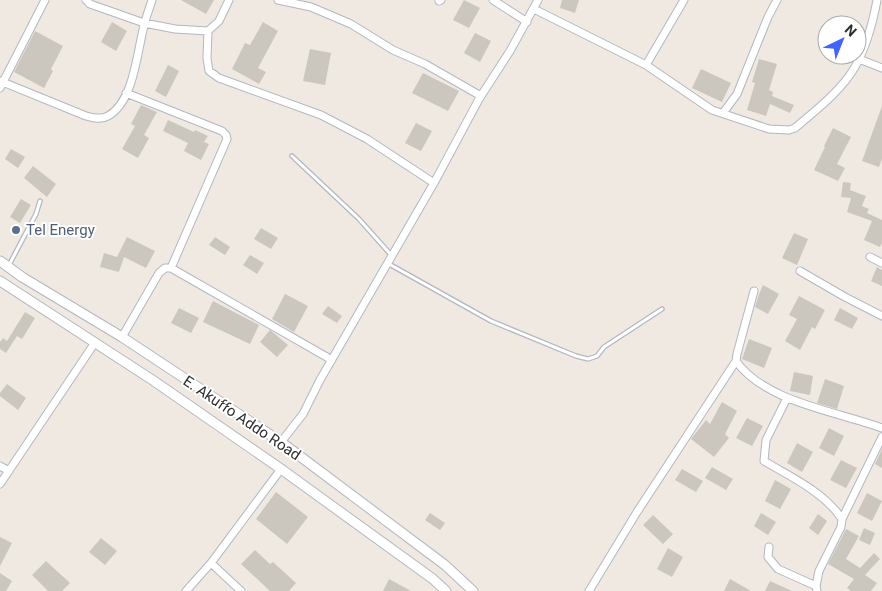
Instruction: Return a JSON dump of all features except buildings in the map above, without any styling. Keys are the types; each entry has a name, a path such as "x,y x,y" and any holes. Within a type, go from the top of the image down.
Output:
{"main road":[{"name":"E. Akuffo Addo Road","path":"0,261 122,337 281,442 444,565 473,591"},
{"name":"E. Akuffo Addo Road","path":"0,281 94,344 154,381 281,469 433,579 446,591"}],"street":[{"path":"45,0 1,84 86,116 97,118 107,117 122,104 126,97 137,64 144,23 152,0"},
{"path":"86,0 98,7 144,23 175,29 208,31"},
{"path":"229,0 219,21 208,31 207,58 209,71 218,78 321,115 367,139 434,183"},
{"path":"278,0 311,6 351,24 393,50 425,64 481,96"},
{"path":"494,0 526,22"},
{"path":"281,442 303,414 481,96 510,51 538,0"},
{"path":"646,66 684,0"},
{"path":"723,113 737,94 768,17 777,0"},
{"path":"867,31 877,0"},
{"path":"534,9 646,66 712,110 769,129 788,130 795,128 832,96 855,65"},
{"path":"867,62 882,68"},
{"path":"126,93 226,134 227,139 171,268"},
{"path":"870,257 882,263"},
{"path":"122,337 159,273 164,268 171,268 332,360"},
{"path":"800,271 882,316"},
{"path":"589,591 736,361 754,291"},
{"path":"0,484 94,344"},
{"path":"736,361 741,368 761,385 787,398 882,428"},
{"path":"787,398 766,440 764,460 818,494 836,510 842,519"},
{"path":"769,547 768,557 778,569 816,589 819,571 882,437"},
{"path":"0,466 9,471"},
{"path":"186,591 211,564 281,469"},
{"path":"211,564 241,591"}],"lane":[{"path":"292,156 359,218 392,256"},
{"path":"8,267 28,231 40,201"},
{"path":"388,264 491,321 576,356 588,359 597,356 604,347 662,309"}],"place":[{"name":"Tel Energy","path":"16,230"}]}
